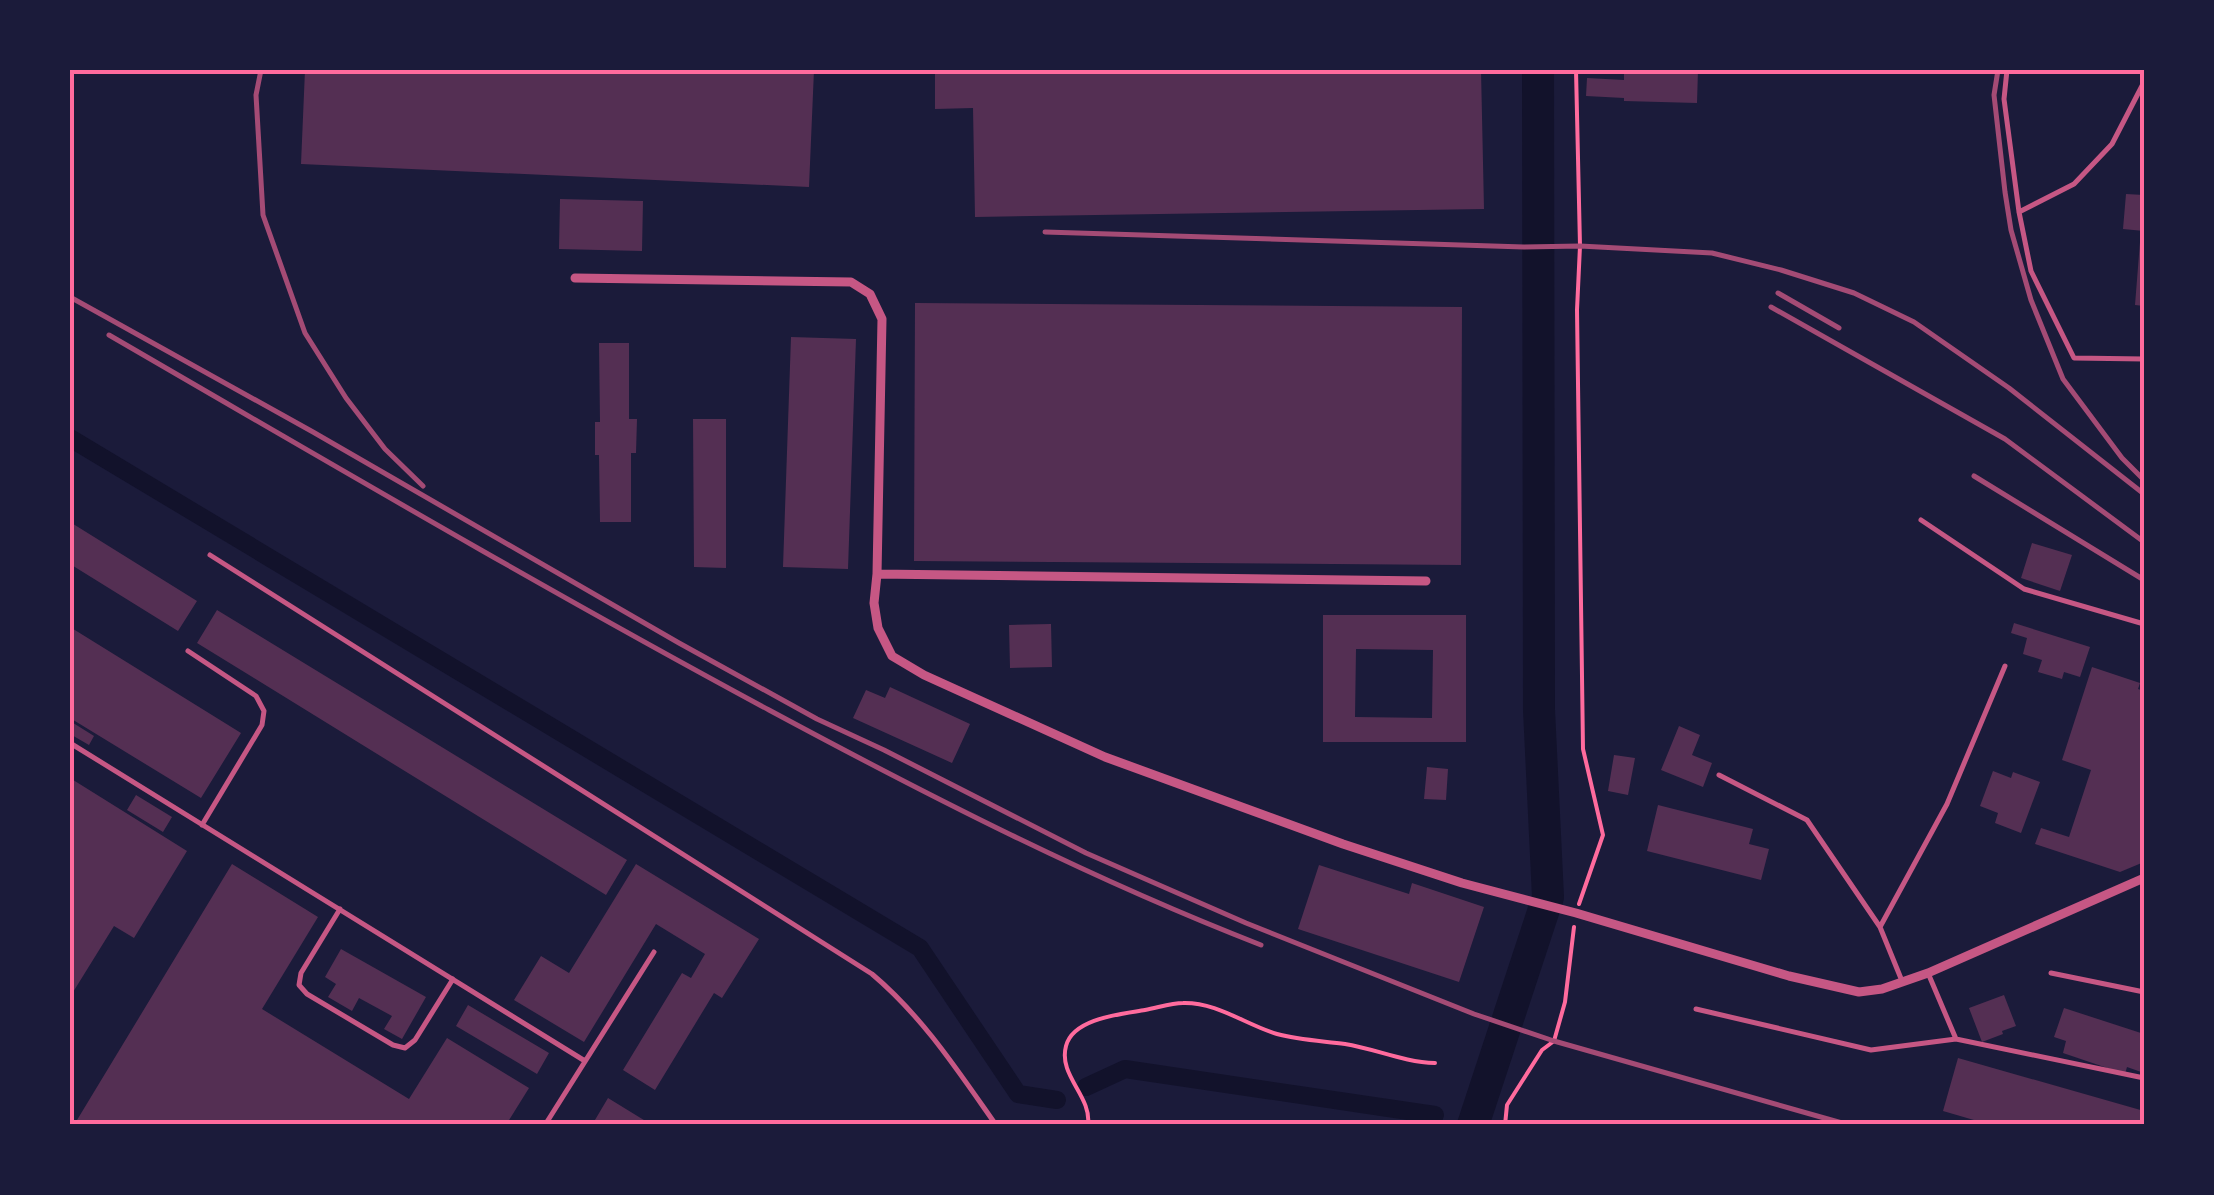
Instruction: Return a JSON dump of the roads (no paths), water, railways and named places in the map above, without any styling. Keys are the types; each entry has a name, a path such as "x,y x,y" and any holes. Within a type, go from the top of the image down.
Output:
{"street":[{"path":"576,278 852,282 870,294 882,320 874,603 878,628 892,656 924,676 1105,757 1462,883 1859,992 1882,989 1928,973 2144,878"},
{"path":"877,574 1426,581"}],"lane":[{"path":"2007,70 2004,99 2031,271 2074,358 2144,359"},
{"path":"2019,212 2074,184 2112,144 2144,82"},
{"path":"1920,520 2024,589 2144,624"},
{"path":"210,555 872,974 927,1028 996,1125"},
{"path":"188,652 256,696 264,711 262,724 202,825"},
{"path":"1880,927 1947,804 2005,666"},
{"path":"70,743 585,1060"},
{"path":"1718,775 1808,820 1880,927 1903,982"},
{"path":"340,910 301,974 299,986 307,994 393,1045 405,1048 415,1040 453,979"},
{"path":"544,1125 654,952"},
{"path":"1928,973 1956,1039"},
{"path":"2051,973 2144,992"},
{"path":"1696,1008 1871,1050 1956,1039 2144,1078"}],"waterway":[{"path":"1473,1125 1548,897 1539,710 1538,70"},
{"path":"70,438 920,948 1018,1094 1057,1100"},
{"path":"1086,1087 1125,1069 1435,1115"}],"railway":[{"path":"261,70 256,95 263,215 305,333 346,398 385,449 423,486"},
{"path":"1998,70 1994,95 2005,192 2011,230 2031,300 2063,379 2122,458 2144,480"},
{"path":"1045,232 1712,253 1854,293 1914,322 2009,388 2144,494"},
{"path":"1778,293 1839,328"},
{"path":"70,297 817,719 1086,853 1246,923 1474,1014 1554,1041 1849,1125"},
{"path":"1771,307 2005,439 2144,542"},
{"path":"109,335 520,572 829,742 1073,864 1261,945"},
{"path":"1974,476 2144,580"}]}
